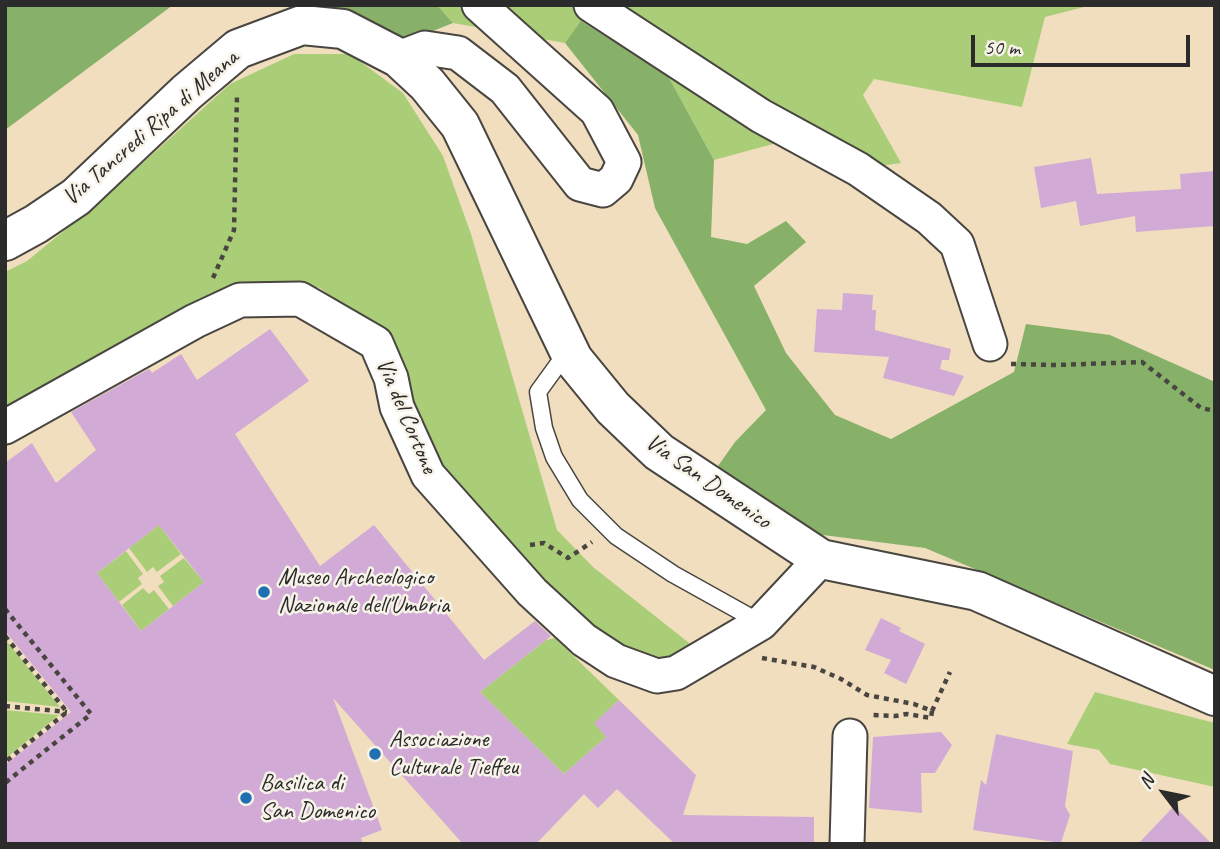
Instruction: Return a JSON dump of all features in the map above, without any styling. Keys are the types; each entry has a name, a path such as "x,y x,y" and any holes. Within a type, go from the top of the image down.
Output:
{"main road":[{"name":"Via Tancredi Ripa di Meana","path":"5,241 76,197 187,92 238,49 302,25 343,29"},
{"name":"Via San Domenico","path":"343,29 398,58 427,84 460,125 568,350 613,408 659,452 821,559 977,591 1215,696"}],"street":[{"path":"398,58 425,48 458,53 505,89 580,184 603,190 617,179 624,162 597,111 479,5"},
{"path":"591,5 761,116 858,169 929,218 957,244 990,344"},
{"name":"Via del Cortone","path":"5,427 195,321 240,300 272,297 300,299 376,344 391,378 397,407 428,475 532,592 584,640 616,661 657,676 676,673 749,631 821,559"},
{"path":"847,844 850,736"}],"lane":[{"path":"568,350 538,392 544,428 554,457 580,500 616,536 673,574 749,631"}],"path":[{"path":"195,321 234,230 238,49"},
{"path":"990,344 996,364 1142,362 1201,408 1215,411"},
{"path":"5,609 91,714 5,783"},
{"path":"5,636 67,712"},
{"path":"785,661 814,667 867,695 914,704 932,711"},
{"path":"850,736 859,714 907,714 931,718 950,671"},
{"path":"5,706 67,712"},
{"path":"9,760 67,712"}],"green space":[{"path":"5,5 173,5 5,130"},
{"path":"317,5 437,5 453,23 405,42"},
{"path":"437,5 1092,5 1045,17 1022,107 874,79 863,95 901,163 858,169 784,141 714,160 668,76 582,21 565,43 453,23"},
{"path":"581,21 668,76 714,160 711,237 747,244 786,221 806,242 754,286 786,353 835,415 891,439 1014,372 1026,324 1110,335 1215,382 1215,670 925,548 776,529 706,483 735,442 766,410 655,208 638,135 565,43"},
{"path":"294,54 350,54 403,93 443,156 471,234 557,530 593,567 698,650 660,665 588,630 435,472 384,337 320,288 293,282 235,289 5,410 5,272 27,261 102,200 230,84"},
{"path":"159,525 181,554 157,572 153,567 147,572 129,548"},
{"path":"126,551 143,574 138,578 142,584 119,602 97,573"},
{"path":"184,558 204,582 173,606 158,586 164,582 160,576"},
{"path":"143,588 149,594 154,590 169,609 141,631 122,605"},
{"path":"555,638 619,700 595,723 606,737 564,774 480,692 546,640"},
{"path":"5,639 60,707 5,701"},
{"path":"1095,692 1215,723 1215,787 1110,764 1099,750 1067,744"},
{"path":"5,710 59,715 5,759"}],"building":[{"path":"1091,158 1097,194 1181,189 1180,174 1215,171 1215,226 1136,232 1135,216 1080,226 1076,201 1041,208 1034,167"},
{"path":"843,293 873,295 872,310 876,310 875,330 951,349 949,360 942,360 940,369 964,376 954,396 883,378 889,357 814,352 817,309 842,310"},
{"path":"270,329 309,381 235,434 320,566 374,525 484,660 535,621 551,636 480,692 564,774 606,737 594,723 619,700 696,775 683,815 814,817 814,844 675,844 617,789 598,808 584,794 536,844 463,844 333,698 382,830 361,838 363,844 5,844 5,765 71,712 5,631 5,463 32,443 56,483 96,450 71,412 149,369 152,373 181,354 197,380","holes":["159,525 204,582 141,631 97,573"]},
{"path":"881,618 925,644 906,684 884,673 891,660 865,650"},
{"path":"941,732 952,745 935,773 921,773 922,813 869,808 873,737"},
{"path":"996,734 1073,751 1065,806 1070,815 1061,843 973,830 981,780 986,785"},
{"path":"1174,806 1212,844 1138,844"}],"place":[{"name":"Museo Archeologico Nazionale dell'Umbria","path":"264,592"},
{"name":"Associazione Culturale Tieffeu","path":"375,754"},
{"name":"Basilica di San Domenico","path":"246,798"}]}
